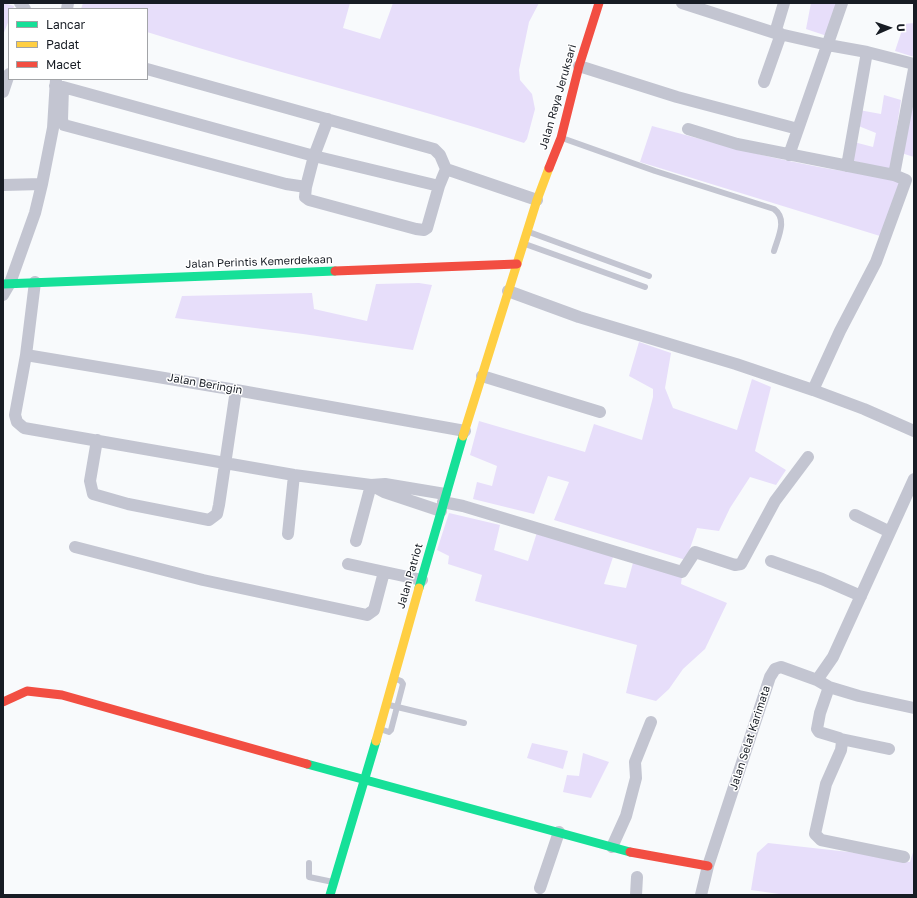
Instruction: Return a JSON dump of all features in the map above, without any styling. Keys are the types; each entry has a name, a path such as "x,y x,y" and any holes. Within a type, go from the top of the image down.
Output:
{"street":[{"name":"Jalan Raya Jeruksari","path":"517,264 537,200 561,138 579,66 599,3"},
{"path":"682,3 778,34 867,52 914,64"},
{"path":"764,82 778,34 784,3"},
{"path":"789,155 842,3"},
{"path":"847,166 867,52"},
{"path":"579,66 677,97 798,129"},
{"path":"148,69 328,119 434,149 440,155 446,169 439,186 430,223 426,230 309,200 305,197 314,156 328,119"},
{"path":"894,175 914,69"},
{"path":"3,92 8,77"},
{"path":"59,83 314,156 439,186"},
{"path":"3,296 35,213 53,128 59,83"},
{"path":"59,83 62,120 64,124 286,184 306,187"},
{"path":"688,129 737,144 894,175 905,179 906,181 879,255 813,390"},
{"path":"446,169 537,200"},
{"path":"3,185 42,184"},
{"name":"Jalan Perintis Kemerdekaan","path":"7,283 517,264"},
{"name":"Jalan Patriot","path":"330,895 330,882 380,729 394,679 418,579 443,502 460,430 482,376 517,264"},
{"path":"35,282 26,354 15,415 19,425 31,430 97,440 294,475 371,485 385,484 678,571 685,571 695,552 739,565 744,561 775,501 808,457"},
{"path":"508,291 579,317 736,364 813,390 864,409 914,431"},
{"name":"Jalan Beringin","path":"26,354 460,430"},
{"path":"482,376 600,412"},
{"path":"97,440 90,481 93,494 128,504 206,520 214,518 226,464 236,390"},
{"path":"288,534 294,475"},
{"path":"914,479 833,656 817,680 829,687 914,708"},
{"path":"356,541 371,485"},
{"path":"855,515 890,532"},
{"path":"75,547 203,580 367,614 374,610 384,572"},
{"path":"771,561 822,579 861,596"},
{"path":"348,564 418,579"},
{"name":"Jalan Selat Karimata","path":"701,895 708,866 770,677 775,669 781,667 817,680"},
{"path":"829,687 816,727 819,732 841,739 889,749"},
{"path":"3,702 28,691 62,694 364,780 637,854 708,866"},
{"path":"612,847 626,816 636,778 635,762 651,722"},
{"path":"841,739 841,750 826,784 815,834 821,840 904,857"},
{"path":"540,888 559,832"},
{"path":"636,895 637,877"}],"lane":[{"path":"561,138 655,171 774,209 780,213 782,219 781,228 774,251"},
{"path":"528,231 649,276"},
{"path":"524,243 645,287"},
{"path":"380,729 389,732 391,730 398,707 403,684 401,681 394,679"},
{"path":"387,704 464,723"},
{"path":"309,863 310,877 330,882"}],"shaded area":[{"path":"3,3 14,6 13,8 8,8 8,22 3,35"},
{"path":"83,3 350,3 343,28 380,39 393,3 539,3 529,22 519,70 520,80 532,94 535,109 527,139 524,143 430,114 194,47 148,32 148,8 81,8"},
{"path":"811,3 837,3 827,36 806,29"},
{"path":"914,23 914,57 895,51 904,24"},
{"path":"914,83 914,157 898,152 890,170 850,160 854,142 873,147 876,133 856,125 859,110 881,114 884,95 901,100 894,146"},
{"path":"652,126 769,157 900,182 880,236 640,162"},
{"path":"419,283 432,285 413,350 175,318 182,296 312,293 314,309 367,321 376,284"},
{"path":"639,342 671,353 665,388 673,408 737,430 752,379 771,387 755,451 786,470 776,485 750,477 730,508 719,531 697,528 686,560 554,520 569,482 548,476 534,514 473,499 477,482 492,486 497,466 470,455 479,421 585,452 594,424 642,440 653,397 653,389 629,376"},
{"path":"449,513 500,525 494,550 528,561 539,526 616,548 604,584 626,588 636,552 683,568 681,584 727,603 705,649 683,669 669,689 656,701 626,693 637,645 475,601 482,575 448,564 449,556 437,550"},
{"path":"532,743 568,751 563,769 527,758"},
{"path":"583,753 609,762 591,798 563,792 567,775 579,776"},
{"path":"768,843 858,853 910,862 914,849 914,895 786,895 751,890 757,853"}],"traffic: fast":[{"path":"3,284 335,271"},
{"path":"419,588 463,436"},
{"path":"330,895 376,741"},
{"path":"307,764 630,852"}],"traffic: slow":[{"path":"463,436 537,200 549,168"},
{"path":"376,741 419,588"}],"traffic: jam":[{"path":"549,168 561,138 579,66 599,3"},
{"path":"335,271 517,264"},
{"path":"3,702 27,691 62,695 307,764"},
{"path":"630,852 708,866"}]}
